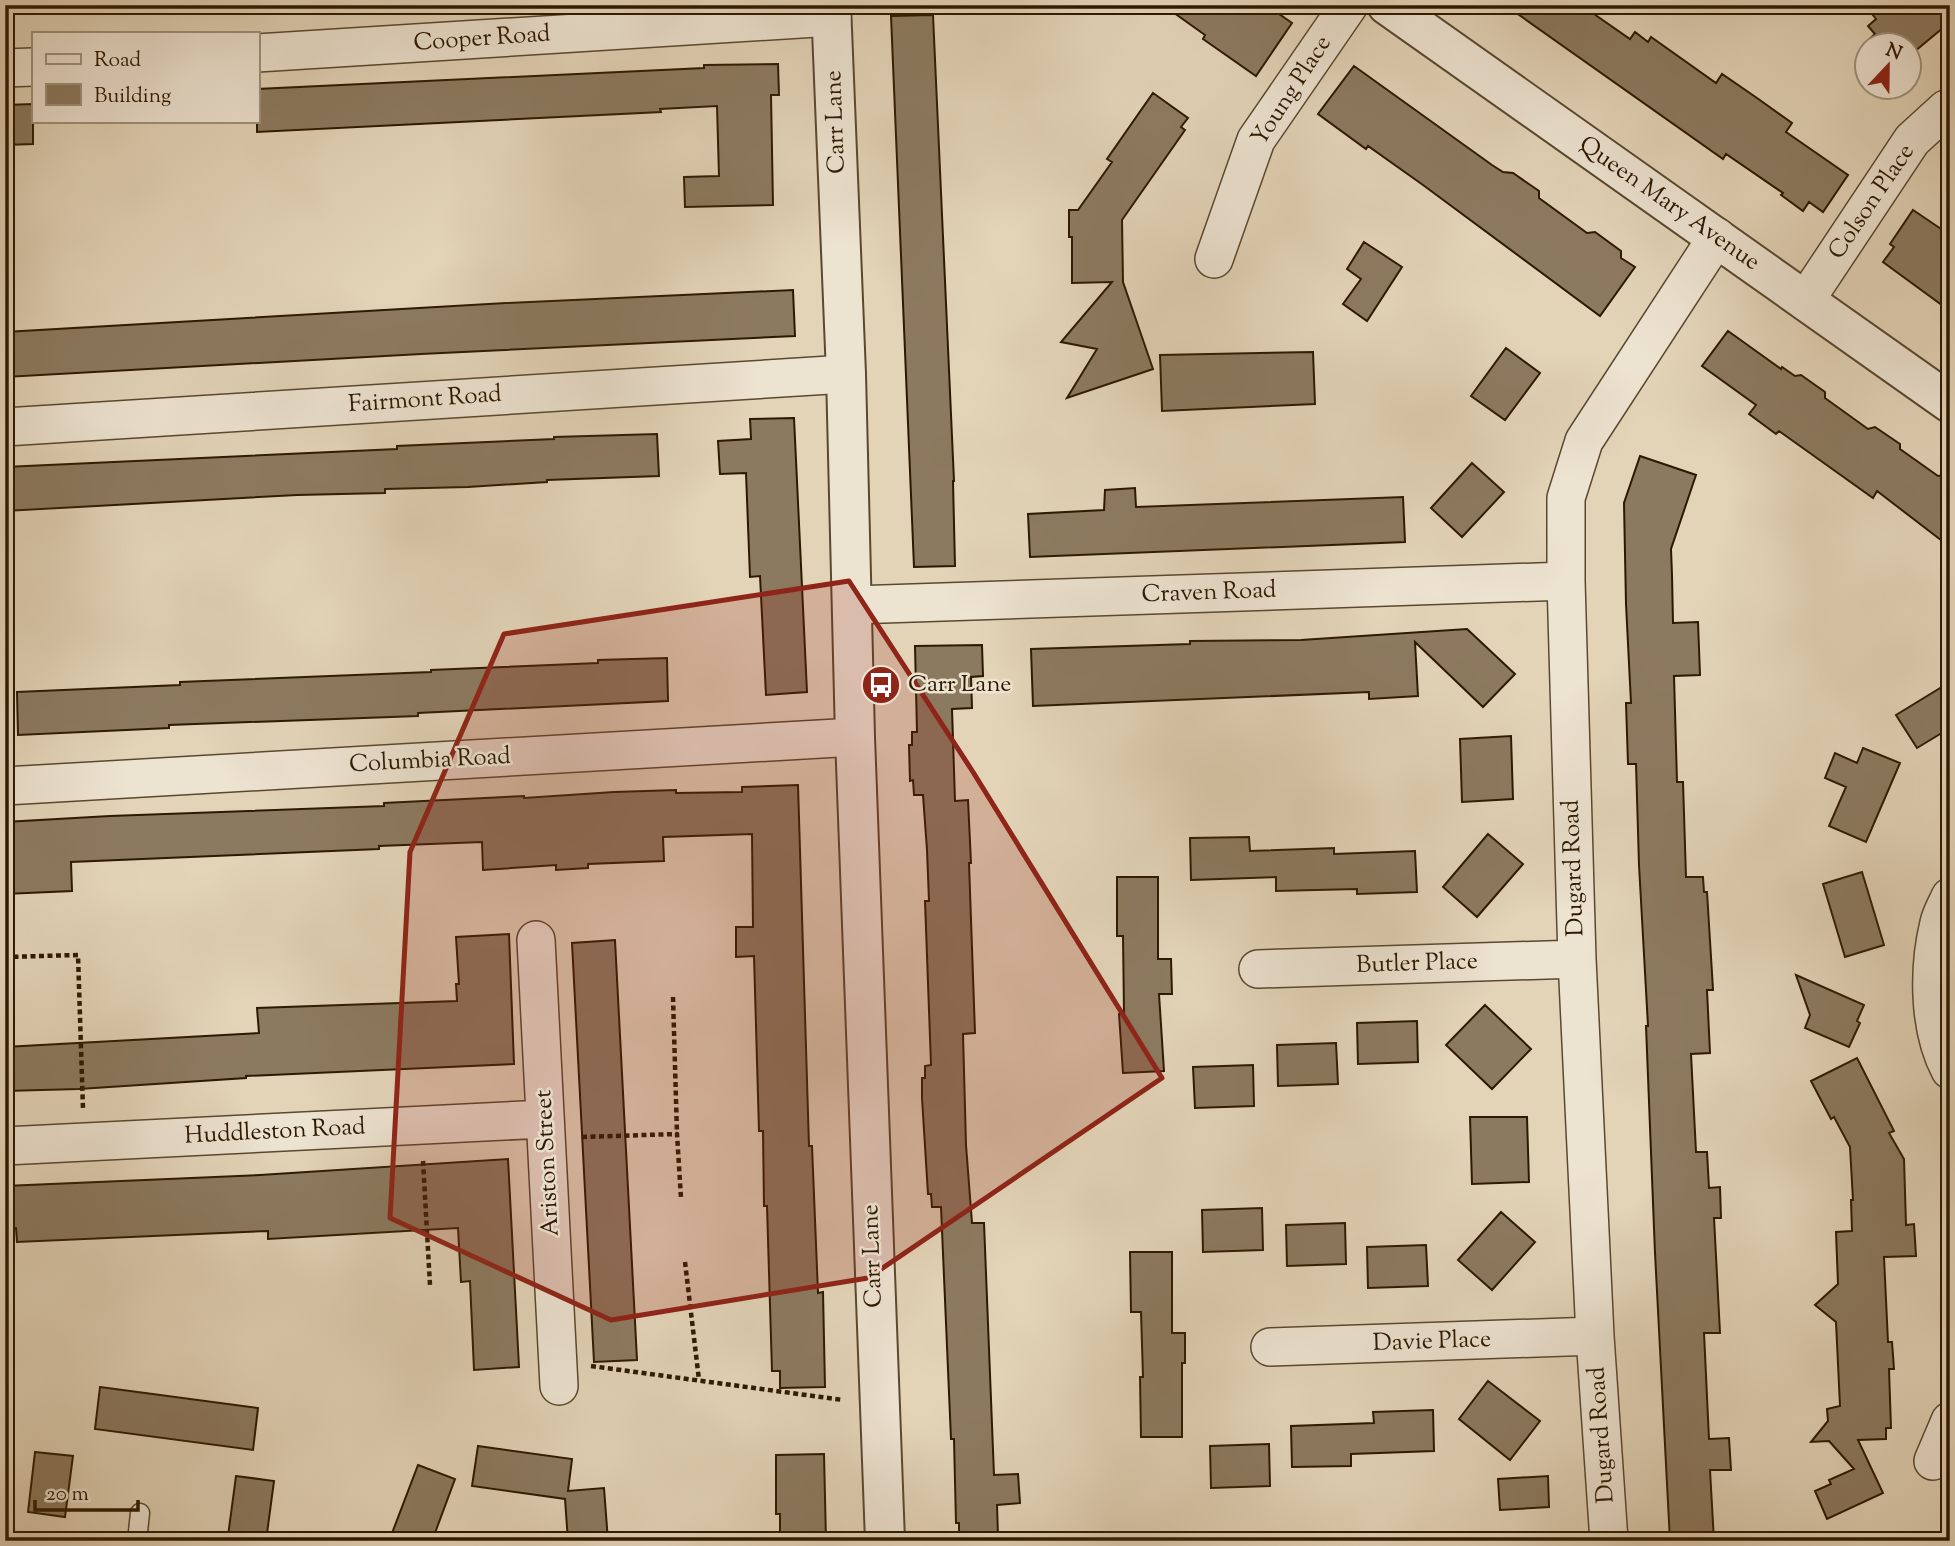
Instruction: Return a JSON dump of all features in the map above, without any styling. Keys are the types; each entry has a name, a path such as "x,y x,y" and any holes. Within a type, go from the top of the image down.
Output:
{"street":[{"name":"Young Place","path":"1214,259 1256,140 1349,5"},
{"name":"Queen Mary Avenue","path":"1387,5 1950,403"},
{"name":"Cooper Road","path":"259,53 831,11"},
{"name":"Carr Lane","path":"831,11 846,374 855,737 884,1541"},
{"path":"5,68 32,67"},
{"name":"Colson Place","path":"1805,301 1912,140 1946,109"},
{"name":"Dugard Road","path":"1609,1541 1595,1336 1577,959 1566,498 1584,441 1717,237"},
{"name":"Fairmont Road","path":"5,427 846,374"},
{"name":"Craven Road","path":"853,605 1566,581"},
{"name":"Columbia Road","path":"5,786 855,737"},
{"path":"1950,897 1939,922 1932,1003 1940,1051 1950,1070"},
{"name":"Ariston Street","path":"536,940 559,1374"},
{"name":"Butler Place","path":"1258,969 1577,959"},
{"name":"Huddleston Road","path":"5,1146 421,1125 546,1129"},
{"name":"Davie Place","path":"1270,1347 1595,1336"},
{"path":"1933,1461 1950,1421"}],"lane":[{"path":"137,1541 140,1513"}],"path":[{"path":"5,957 78,955 85,1142"},
{"path":"673,997 681,1198"},
{"path":"421,1125 430,1285"},
{"path":"546,1129 677,1134"},
{"path":"685,1262 699,1380"},
{"path":"559,1374 699,1380 878,1404"}],"highlighted area":[{"path":"849,581 973,772 1162,1078 868,1278 611,1320 390,1218 410,852 504,634"}],"building":[{"path":"1163,5 1266,5 1292,23 1256,76 1203,39 1205,35"},
{"path":"1505,5 1581,5 1630,39 1635,32 1648,42 1651,37 1716,83 1722,74 1757,98 1792,123 1786,132 1848,175 1823,212 1809,202 1803,211 1781,195 1783,193 1726,154 1723,159"},
{"path":"1865,5 1950,5 1950,22 1924,44 1924,32 1873,32 1868,26 1876,19"},
{"path":"933,15 954,481 955,566 914,567 891,16"},
{"path":"778,64 779,95 771,95 773,205 685,207 684,177 719,176 717,106 660,109 661,112 257,132 259,89 704,68 704,65"},
{"path":"1354,66 1492,165 1503,172 1513,173 1539,191 1539,198 1587,233 1595,232 1621,251 1621,258 1635,267 1600,316 1423,185 1368,146 1366,149 1318,114"},
{"path":"1153,93 1188,118 1181,127 1185,130 1122,220 1123,282 1153,369 1067,398 1097,349 1061,342 1112,282 1072,283 1069,210 1078,210 1112,162 1107,159"},
{"path":"32,104 33,144 5,145 5,105"},
{"path":"1913,210 1950,235 1950,311 1883,262 1894,247 1890,244"},
{"path":"1364,242 1402,267 1367,321 1343,304 1361,279 1347,269"},
{"path":"793,290 795,336 5,377 5,332 506,303"},
{"path":"1728,331 1781,369 1782,367 1795,376 1801,375 1825,392 1825,398 1868,429 1875,427 1900,444 1900,449 1938,476 1950,474 1950,547 1877,491 1873,498 1779,431 1776,434 1749,414 1756,405 1702,366"},
{"path":"1506,348 1540,373 1505,420 1471,396"},
{"path":"1313,352 1315,404 1162,411 1160,355"},
{"path":"794,418 807,692 766,695 760,576 750,577 746,473 720,474 718,441 751,439 750,419"},
{"path":"657,434 659,476 385,489 385,493 297,495 5,511 5,467 397,449 397,446 554,437"},
{"path":"1640,456 1696,475 1671,549 1673,623 1698,622 1700,675 1674,676 1677,782 1683,782 1686,877 1703,877 1704,892 1707,892 1713,990 1707,990 1710,1053 1691,1054 1696,1152 1707,1152 1709,1188 1720,1187 1721,1218 1714,1218 1720,1333 1704,1333 1709,1439 1729,1438 1731,1470 1710,1470 1714,1541 1670,1541 1655,1253 1636,764 1628,764 1626,703 1631,703 1624,503"},
{"path":"1472,463 1504,492 1462,537 1431,508"},
{"path":"1135,488 1136,507 1403,497 1405,542 1030,557 1028,514 1104,510 1105,490"},
{"path":"1467,629 1515,674 1483,707 1415,642 1418,696 1369,699 1369,692 1033,706 1031,649 1190,644 1190,641 1301,640"},
{"path":"982,645 983,676 971,677 972,708 952,709 955,801 968,800 971,863 975,1033 963,1034 966,1145 972,1223 984,1223 994,1475 1018,1474 1020,1503 997,1505 998,1535 959,1536 959,1523 956,1523 954,1439 951,1439 941,1207 932,1207 931,1194 928,1194 922,1098 925,1066 931,1065 925,901 929,901 927,850 923,795 914,795 913,780 910,781 909,745 912,745 912,732 917,732 915,646"},
{"path":"667,658 668,701 18,735 17,692"},
{"path":"1950,682 1950,728 1917,748 1896,715"},
{"path":"1511,736 1513,799 1462,802 1460,739"},
{"path":"1863,748 1900,763 1866,842 1829,826 1846,787 1825,778 1835,753 1857,763"},
{"path":"798,785 809,1146 812,1146 818,1293 823,1292 825,1387 780,1388 780,1371 772,1371 763,1131 759,1131 754,956 736,957 736,927 753,927 752,834 663,837 664,861 588,864 588,868 556,870 556,865 483,870 482,842 71,862 72,891 5,894 5,822 384,806 384,803 614,792 742,792 742,787"},
{"path":"1488,834 1523,864 1477,917 1443,887"},
{"path":"1249,837 1250,851 1334,848 1334,854 1415,851 1417,892 1357,894 1357,889 1276,891 1276,877 1191,880 1190,838"},
{"path":"1862,872 1884,945 1845,957 1823,884"},
{"path":"1117,877 1158,877 1158,959 1171,959 1172,994 1159,994 1164,1071 1123,1073 1119,1014 1124,1014 1123,936 1117,936"},
{"path":"509,934 514,1064 246,1076 79,1089 5,1091 5,1047 259,1033 257,1008 457,1001 456,984 459,984 456,937"},
{"path":"615,940 637,1360 594,1362 572,943"},
{"path":"1796,975 1864,1005 1857,1021 1860,1023 1849,1047 1805,1028 1810,1015"},
{"path":"1485,1005 1531,1049 1492,1089 1446,1045"},
{"path":"1417,1021 1418,1062 1358,1064 1357,1023"},
{"path":"1336,1043 1338,1084 1278,1086 1277,1045"},
{"path":"1857,1058 1894,1131 1889,1133 1904,1159 1906,1225 1914,1224 1916,1256 1884,1257 1888,1342 1892,1342 1894,1369 1889,1369 1891,1428 1886,1428 1886,1439 1858,1440 1883,1493 1827,1519 1815,1491 1831,1484 1829,1480 1854,1469 1829,1441 1811,1442 1828,1421 1827,1409 1840,1406 1836,1322 1815,1305 1838,1284 1836,1232 1852,1231 1853,1200 1850,1147 1834,1117 1831,1119 1811,1081"},
{"path":"1253,1065 1254,1106 1195,1108 1193,1067"},
{"path":"1470,1117 1527,1117 1529,1182 1472,1184"},
{"path":"508,1159 519,1367 474,1370 470,1281 461,1282 458,1228 268,1239 268,1231 17,1242 16,1228 5,1229 5,1186 260,1175"},
{"path":"1262,1208 1263,1250 1203,1252 1202,1210"},
{"path":"1501,1212 1535,1242 1492,1290 1458,1260"},
{"path":"1345,1223 1346,1264 1287,1266 1286,1225"},
{"path":"1426,1245 1428,1286 1368,1288 1367,1247"},
{"path":"1130,1252 1172,1252 1172,1333 1185,1333 1185,1363 1182,1363 1182,1437 1141,1437 1141,1312 1131,1312"},
{"path":"1488,1381 1540,1421 1510,1460 1459,1419"},
{"path":"100,1387 258,1408 253,1450 95,1429"},
{"path":"1433,1410 1434,1451 1351,1454 1351,1466 1292,1467 1291,1426 1374,1423 1373,1412"},
{"path":"1269,1444 1270,1486 1211,1488 1210,1446"},
{"path":"478,1446 572,1459 568,1491 604,1488 608,1541 568,1541 565,1499 472,1486"},
{"path":"35,1452 73,1456 65,1517 28,1512"},
{"path":"824,1454 826,1541 780,1541 780,1514 776,1514 776,1455"},
{"path":"418,1465 455,1479 432,1541 389,1541"},
{"path":"236,1476 274,1481 266,1541 228,1536"},
{"path":"1548,1476 1549,1507 1500,1510 1498,1479"}],"place":[{"name":"Carr Lane","path":"881,685"}]}
